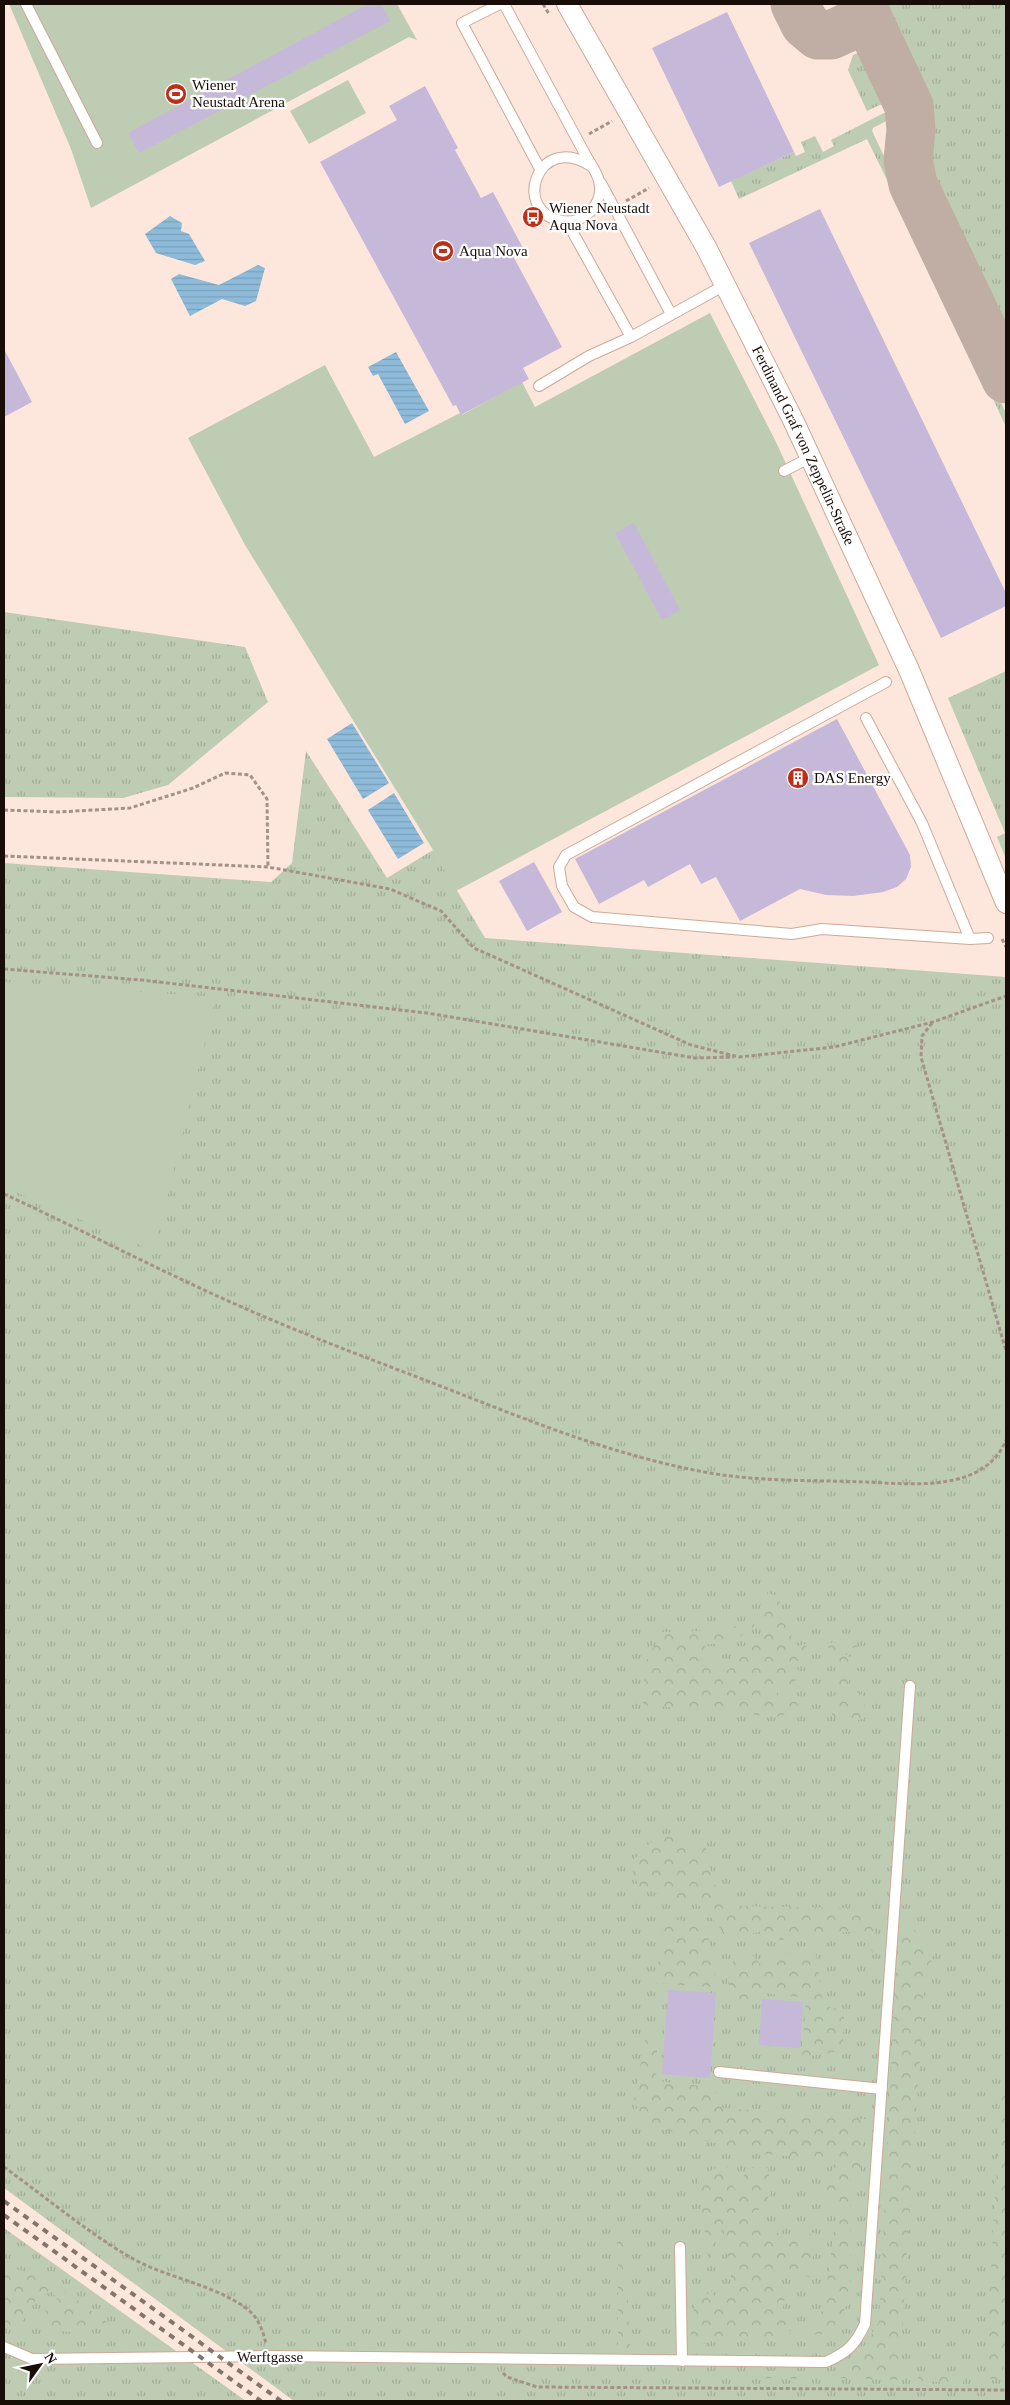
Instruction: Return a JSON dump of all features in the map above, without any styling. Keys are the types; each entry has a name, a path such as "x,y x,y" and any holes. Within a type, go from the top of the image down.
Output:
{"street":[{"name":"Ferdinand Graf von Zeppelin-Straße","path":"567,4 675,192 725,285 811,457 909,670 1006,903"}],"lane":[{"path":"26,4 97,143"},
{"path":"500,4 462,23 540,169"},
{"path":"504,4 672,314"},
{"path":"591,166 582,160 567,156 553,159 540,169 535,181 533,194 543,212 555,220 567,222 580,220 591,212 598,202 599,181"},
{"path":"567,222 631,337"},
{"path":"539,386 589,356 631,337 725,285"},
{"path":"784,471 811,457"},
{"path":"886,682 566,855 558,867 562,886 574,907 592,917 792,934 822,929 970,940 988,938"},
{"path":"866,718 922,823 970,940"},
{"name":"Werftgasse","path":"4,2347 32,2359 269,2356 826,2362 842,2355 856,2342 865,2324 910,1686"},
{"path":"720,2072 882,2089"},
{"path":"680,2247 682,2361"}],"path":[{"path":"577,140 612,121"},
{"path":"614,208 650,188"},
{"path":"4,810 58,812 130,808 193,788 225,773 250,775 267,800 268,867"},
{"path":"4,856 268,867 390,889 441,911 474,948 691,1044 739,1057"},
{"path":"4,969 142,980 427,1013 695,1058 739,1057 834,1047 933,1022 1006,996"},
{"path":"933,1022 922,1036 921,1057 1006,1351"},
{"path":"4,1194 271,1320 510,1414 615,1451 700,1472 749,1477 919,1485 961,1479 984,1467 1002,1449 1006,1440"},
{"path":"4,2167 128,2256 169,2276 224,2295 248,2309 262,2328 269,2356"},
{"path":"487,2359 507,2377 537,2387 1006,2390"}],"green space":[{"name":"Wiener Neustadt Arena","path":"9,4 397,4 417,40 409,37 91,208 71,149"},
{"path":"876,4 1006,4 1006,348 925,178 931,147 929,121 909,69"},
{"path":"859,52 867,54 872,59 887,88 892,104 890,119 873,128 872,131 956,307 954,311 950,309 867,139 739,199 731,181 794,152 796,156 805,152 801,142 815,136 823,152 834,146 831,140 886,112 882,104 867,111 848,70 853,55"},
{"path":"348,80 366,113 309,144 290,111"},
{"path":"710,313 775,440 879,665 456,891 433,850 245,545 188,438 325,365 374,457 460,413 462,415 522,382 535,407"},
{"path":"990,385 993,386 1006,413 1006,427 988,388"},
{"path":"4,612 245,647 268,702 168,785 123,798 4,797"},
{"path":"1006,671 1006,859 997,837 1005,833 948,698"},
{"path":"306,751 387,878 433,850 485,938 1006,977 1006,2401 294,2401 4,2188 4,863 271,882 292,863"},
{"path":"4,982 216,997 154,1251 4,1187"},
{"path":"768,1593 780,1597 779,1620 793,1630 788,1648 806,1644 807,1658 793,1663 800,1672 792,1687 777,1687 778,1696 798,1699 797,1709 780,1717 643,1705 645,1663 662,1632 721,1630 752,1621 755,1626 730,1644 704,1644 722,1674 740,1659 766,1629 760,1604"},
{"path":"857,1634 857,1647 840,1651 865,1666 851,1669 846,1702 860,1689 868,1716 852,1723 832,1716 837,1666 826,1643 843,1642"},
{"path":"658,1835 705,1844 714,1884 735,1906 847,1908 874,1916 874,1954 855,1931 780,1940 766,1931 728,1937 701,1906 639,1888 630,1863"},
{"path":"664,1916 704,1926 718,1967 710,1987 656,1983"},
{"path":"898,1926 911,1926 934,1951 924,1992 899,2380 832,2378 838,2368 861,2351 879,2322"},
{"path":"750,1953 765,1969 782,1954 816,1954 823,2005 844,2011 843,2051 802,2057 806,1998 763,1993 743,2006 729,1996 729,1964"},
{"path":"646,2034 658,2037 655,2081 712,2087 722,2108 865,2119 860,2180 850,2180 850,2300 831,2333 809,2335 824,2307 837,2210 823,2191 836,2161 748,2152 643,2124 634,2100"},
{"path":"1006,2078 1006,2320 1003,2380 985,2378 1001,2081"},
{"path":"726,2163 735,2190 749,2167 768,2168 771,2194 752,2218 792,2241 815,2232 811,2278 778,2265 771,2276 785,2297 782,2311 791,2334 745,2339 729,2334 689,2350 694,2306 711,2291 720,2302 733,2290 723,2227 715,2233 709,2265 698,2177"},
{"path":"4,2228 246,2401 4,2401"},
{"path":"625,2229 630,2355 618,2354 618,2236"},
{"path":"4,2267 43,2275 111,2325 88,2320 81,2334 42,2328 45,2311 60,2303 52,2292 38,2296 17,2331 4,2324"},
{"path":"757,2371 814,2371 813,2379 754,2378"},
{"path":"922,2372 964,2375 963,2383 916,2381"}],"water":[{"path":"170,216 182,223 181,231 189,234 205,261 195,265 156,253 145,234"},
{"path":"258,265 265,268 256,301 245,306 222,299 190,316 171,279 179,274 219,285"},
{"path":"396,352 429,411 405,424 378,374 373,376 368,367"},
{"path":"352,723 389,783 363,799 327,739"},
{"path":"394,793 424,843 398,859 368,810"}],"building":[{"path":"368,4 381,4 390,21 139,153 128,133"},
{"path":"727,12 794,152 719,187 652,48"},
{"name":"Aqua Nova","path":"425,86 458,148 455,150 481,198 493,192 523,248 512,254 562,347 523,368 529,379 461,415 456,405 453,406 320,162 397,120 389,106"},
{"path":"820,209 1006,593 1006,606 941,638 749,243"},
{"path":"4,349 32,402 4,417"},
{"path":"634,523 680,610 662,620 615,533"},
{"name":"DAS Energy","path":"837,719 910,855 911,867 906,879 897,887 883,892 853,896 826,895 800,889 740,921 716,877 701,884 690,864 648,887 644,880 599,904 575,859"},
{"path":"534,862 562,912 527,931 499,881"},
{"path":"668,1990 716,1993 710,2078 662,2074"},
{"path":"762,1999 803,2002 800,2048 759,2045"}],"taxiway":[{"path":"795,4 805,24 818,35 831,35 868,18"},
{"path":"861,4 909,106 911,130 908,160 913,184 1006,379"}],"railway":[{"path":"4,2201 281,2401"},
{"path":"4,2215 261,2401"}],"place":[{"name":"Wiener Neustadt Arena","path":"176,94"},
{"name":"Wiener Neustadt Aqua Nova","path":"533,217"},
{"name":"Aqua Nova","path":"443,251"},
{"name":"DAS Energy","path":"798,778"}]}
